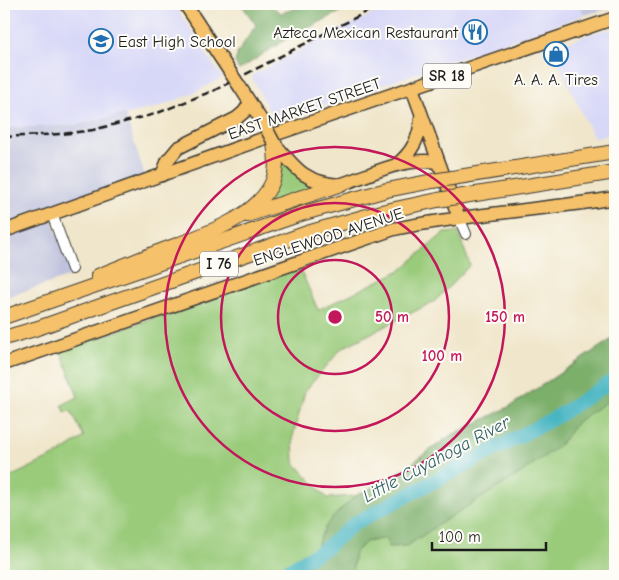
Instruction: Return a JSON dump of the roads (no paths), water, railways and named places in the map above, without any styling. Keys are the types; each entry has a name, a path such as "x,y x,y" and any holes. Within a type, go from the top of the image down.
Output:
{"highway":[{"path":"4,317 212,231 233,220 260,201 271,185 276,168 274,143"},
{"name":"I 76","path":"4,317 304,213 364,196 434,181 615,152"},
{"name":"I 76","path":"4,338 38,328 307,233 380,212 438,200 615,172"},
{"path":"233,220 339,185"}],"main road":[{"path":"185,4 265,126 274,143 296,170 304,176 316,181 339,185 394,166 421,160 438,162"},
{"name":"EAST MARKET STREET","path":"4,231 265,138 615,18"},
{"path":"412,88 459,218"},
{"path":"162,175 168,160 178,148 237,118 250,103"},
{"path":"394,166 414,146 420,131 421,113"},
{"name":"ENGLEWOOD AVENUE","path":"4,364 394,229 459,218 567,206 615,198"}],"street":[{"path":"52,214 72,269"},
{"path":"459,218 466,234"}],"waterway":[{"name":"Little Cuyahoga River","path":"277,576 326,548 355,523 558,416 615,379"}],"railway":[{"path":"4,137 93,130 155,114 215,90 382,4"}],"place":[{"name":"Azteca Mexican Restaurant","path":"475,32"},
{"name":"East High School","path":"101,41"},
{"name":"A. A. A. Tires","path":"556,54"}]}
